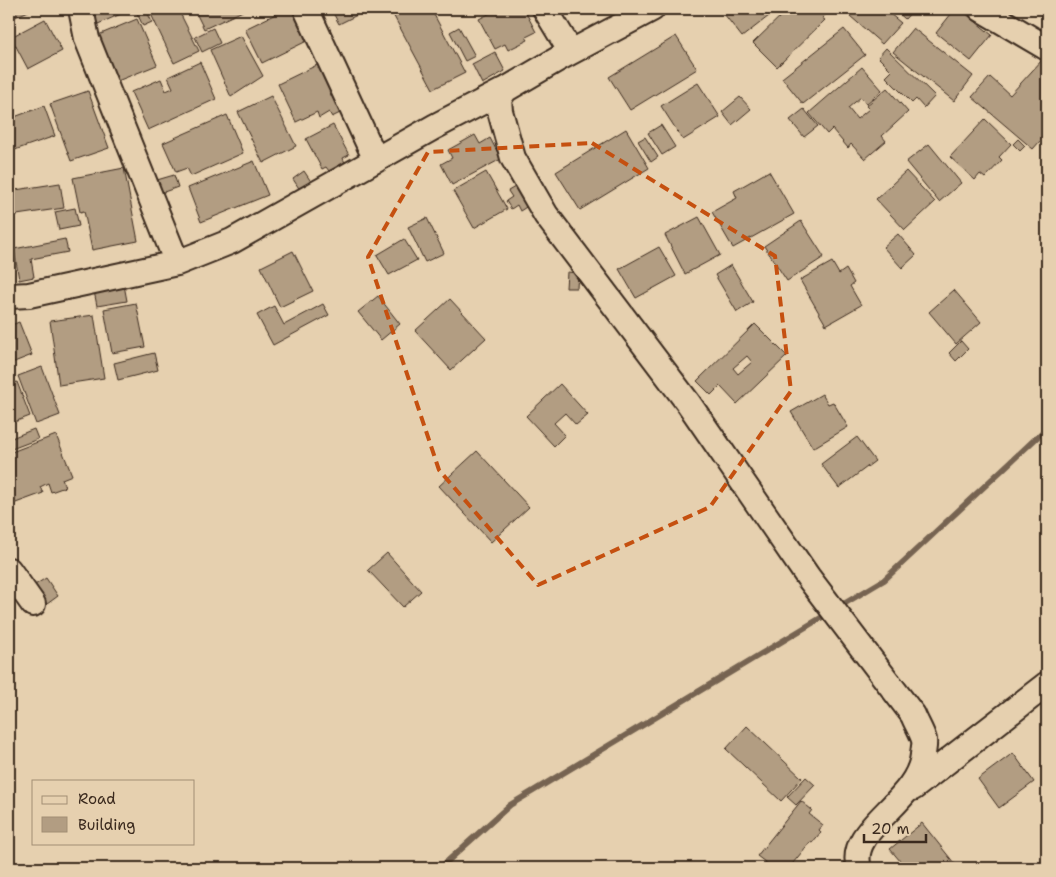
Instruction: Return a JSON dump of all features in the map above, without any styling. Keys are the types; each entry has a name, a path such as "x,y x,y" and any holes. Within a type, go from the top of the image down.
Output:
{"street":[{"path":"81,9 87,39 177,263"},
{"path":"306,9 376,160"},
{"path":"545,9 571,52"},
{"path":"9,296 29,296 177,263 232,241 571,52 652,9"},
{"path":"981,9 1047,48"},
{"path":"504,90 499,99 500,111 513,158 546,215 689,404 808,577 912,715 924,740 921,768 907,792"},
{"path":"9,570 33,604"},
{"path":"859,868 856,859 862,839 907,792 1047,684"}],"highlighted area":[{"path":"592,143 775,256 791,391 710,507 538,585 439,470 368,257 428,152"}],"building":[{"path":"12,9 33,9 15,17"},
{"path":"91,9 121,9 123,13 98,24"},
{"path":"151,9 152,12 148,14 152,22 143,26 137,13"},
{"path":"162,9 178,9 199,51 174,63 151,14"},
{"path":"194,9 247,9 204,29"},
{"path":"286,9 296,9 311,39 262,63 245,29"},
{"path":"331,9 369,9 339,24"},
{"path":"390,9 431,9 465,73 433,89"},
{"path":"498,9 524,9 536,32 526,37 528,40 508,50 505,44 495,49 479,19"},
{"path":"778,9 742,37 721,10"},
{"path":"788,9 819,9 825,15 822,18 825,20 777,67 753,43"},
{"path":"842,9 884,9 901,23 882,44"},
{"path":"894,9 914,9 905,19"},
{"path":"955,9 960,9 992,35 971,61 936,33"},
{"path":"45,19 62,51 28,69 11,37"},
{"path":"137,19 157,65 115,82 96,36"},
{"path":"459,27 475,56 465,61 450,32"},
{"path":"213,28 220,43 202,52 195,37"},
{"path":"913,28 973,76 954,101 893,52"},
{"path":"844,29 865,55 803,104 782,78"},
{"path":"241,36 263,76 231,97 210,50"},
{"path":"676,36 697,69 630,110 609,77"},
{"path":"886,48 935,96 924,108 916,99 912,103 886,77 892,71 878,57"},
{"path":"495,52 505,71 482,84 472,64"},
{"path":"1043,59 1047,62 1047,133 1033,149 972,97 990,77 1010,95"},
{"path":"200,62 216,99 148,130 131,92 161,79 166,91 173,88 168,77"},
{"path":"319,64 342,112 332,117 329,112 319,118 317,112 296,122 278,84"},
{"path":"862,67 882,90 866,104 861,97 848,108 857,119 869,109 866,106 887,88 908,112 882,136 886,141 865,159 851,144 848,148 832,129 827,134 809,113"},
{"path":"698,83 720,117 683,140 661,106"},
{"path":"88,91 109,148 71,161 50,104"},
{"path":"271,96 296,146 263,163 238,112"},
{"path":"740,97 751,109 732,125 722,112"},
{"path":"44,106 55,136 9,152 9,119"},
{"path":"804,109 818,126 804,137 790,120"},
{"path":"227,115 243,153 191,176 187,168 176,172 163,143"},
{"path":"985,119 1011,144 999,157 1002,160 985,178 980,174 975,180 950,157"},
{"path":"333,125 349,155 343,158 345,163 329,171 326,167 322,169 306,139"},
{"path":"661,125 675,147 662,155 648,133"},
{"path":"626,129 649,168 580,210 556,172"},
{"path":"475,135 480,144 490,138 501,159 452,185 441,164 452,158 448,150"},
{"path":"645,137 658,157 651,162 638,141"},
{"path":"1018,139 1025,146 1020,151 1013,144"},
{"path":"929,144 961,183 939,202 906,162"},
{"path":"254,161 268,195 201,222 188,188"},
{"path":"124,168 138,241 92,250 84,211 80,212 73,178"},
{"path":"304,171 312,183 300,190 293,179"},
{"path":"769,171 794,214 733,248 712,212 737,198 734,191"},
{"path":"906,171 935,202 905,230 876,199"},
{"path":"486,172 507,209 474,228 453,191"},
{"path":"174,175 178,187 161,193 157,180"},
{"path":"60,183 64,208 10,216 9,191"},
{"path":"522,183 534,202 520,211 517,205 511,209 506,201 512,197 508,191"},
{"path":"75,208 79,226 59,230 55,212"},
{"path":"699,217 720,255 685,274 665,235"},
{"path":"427,218 444,253 425,262 408,227"},
{"path":"801,221 824,257 787,281 764,246"},
{"path":"898,234 916,255 902,268 883,247"},
{"path":"65,239 68,252 31,259 34,277 19,280 14,249"},
{"path":"404,239 417,260 389,275 377,255"},
{"path":"659,247 676,276 636,298 619,269"},
{"path":"293,251 313,291 280,307 261,267"},
{"path":"832,262 839,274 846,269 854,283 850,286 861,305 826,325 800,280"},
{"path":"731,265 753,302 737,312 715,275"},
{"path":"567,272 578,273 577,288 566,288"},
{"path":"124,285 127,301 97,306 94,291"},
{"path":"954,290 981,322 956,344 929,312"},
{"path":"378,296 400,324 381,340 358,312"},
{"path":"450,299 486,338 451,370 415,331"},
{"path":"136,303 145,347 112,353 104,309"},
{"path":"323,304 329,315 273,345 257,315 274,306 284,325"},
{"path":"94,315 104,378 59,385 50,321"},
{"path":"19,322 32,355 9,364 9,326"},
{"path":"755,324 787,356 737,404 720,386 711,395 697,381","holes":["747,356 752,362 738,374 733,368"]},
{"path":"961,341 968,349 956,361 949,353"},
{"path":"154,353 158,370 118,380 114,363"},
{"path":"42,367 60,415 36,424 18,376"},
{"path":"17,382 30,416 9,424 9,385"},
{"path":"560,384 588,415 576,425 565,413 554,423 565,435 554,446 526,416"},
{"path":"822,394 828,404 833,402 848,427 813,448 791,412"},
{"path":"34,429 38,439 9,450 9,439"},
{"path":"56,435 72,475 62,479 65,487 51,492 48,483 40,487 43,493 13,504 9,493 9,453"},
{"path":"857,437 875,461 839,488 821,464"},
{"path":"477,451 529,507 491,542 439,486"},
{"path":"387,553 421,591 403,607 368,570"},
{"path":"46,578 58,596 43,607 30,588"},
{"path":"747,726 802,778 781,801 726,749"},
{"path":"1013,753 1034,782 999,808 978,779"},
{"path":"806,777 815,785 796,805 787,797"},
{"path":"801,801 812,810 809,814 823,825 819,830 821,832 812,843 810,842 789,868 773,868 757,856"},
{"path":"922,823 958,868 906,868 890,849"}],"waterway":[{"path":"837,608 884,580 1047,428"},
{"path":"440,868 510,805 829,613"}]}
